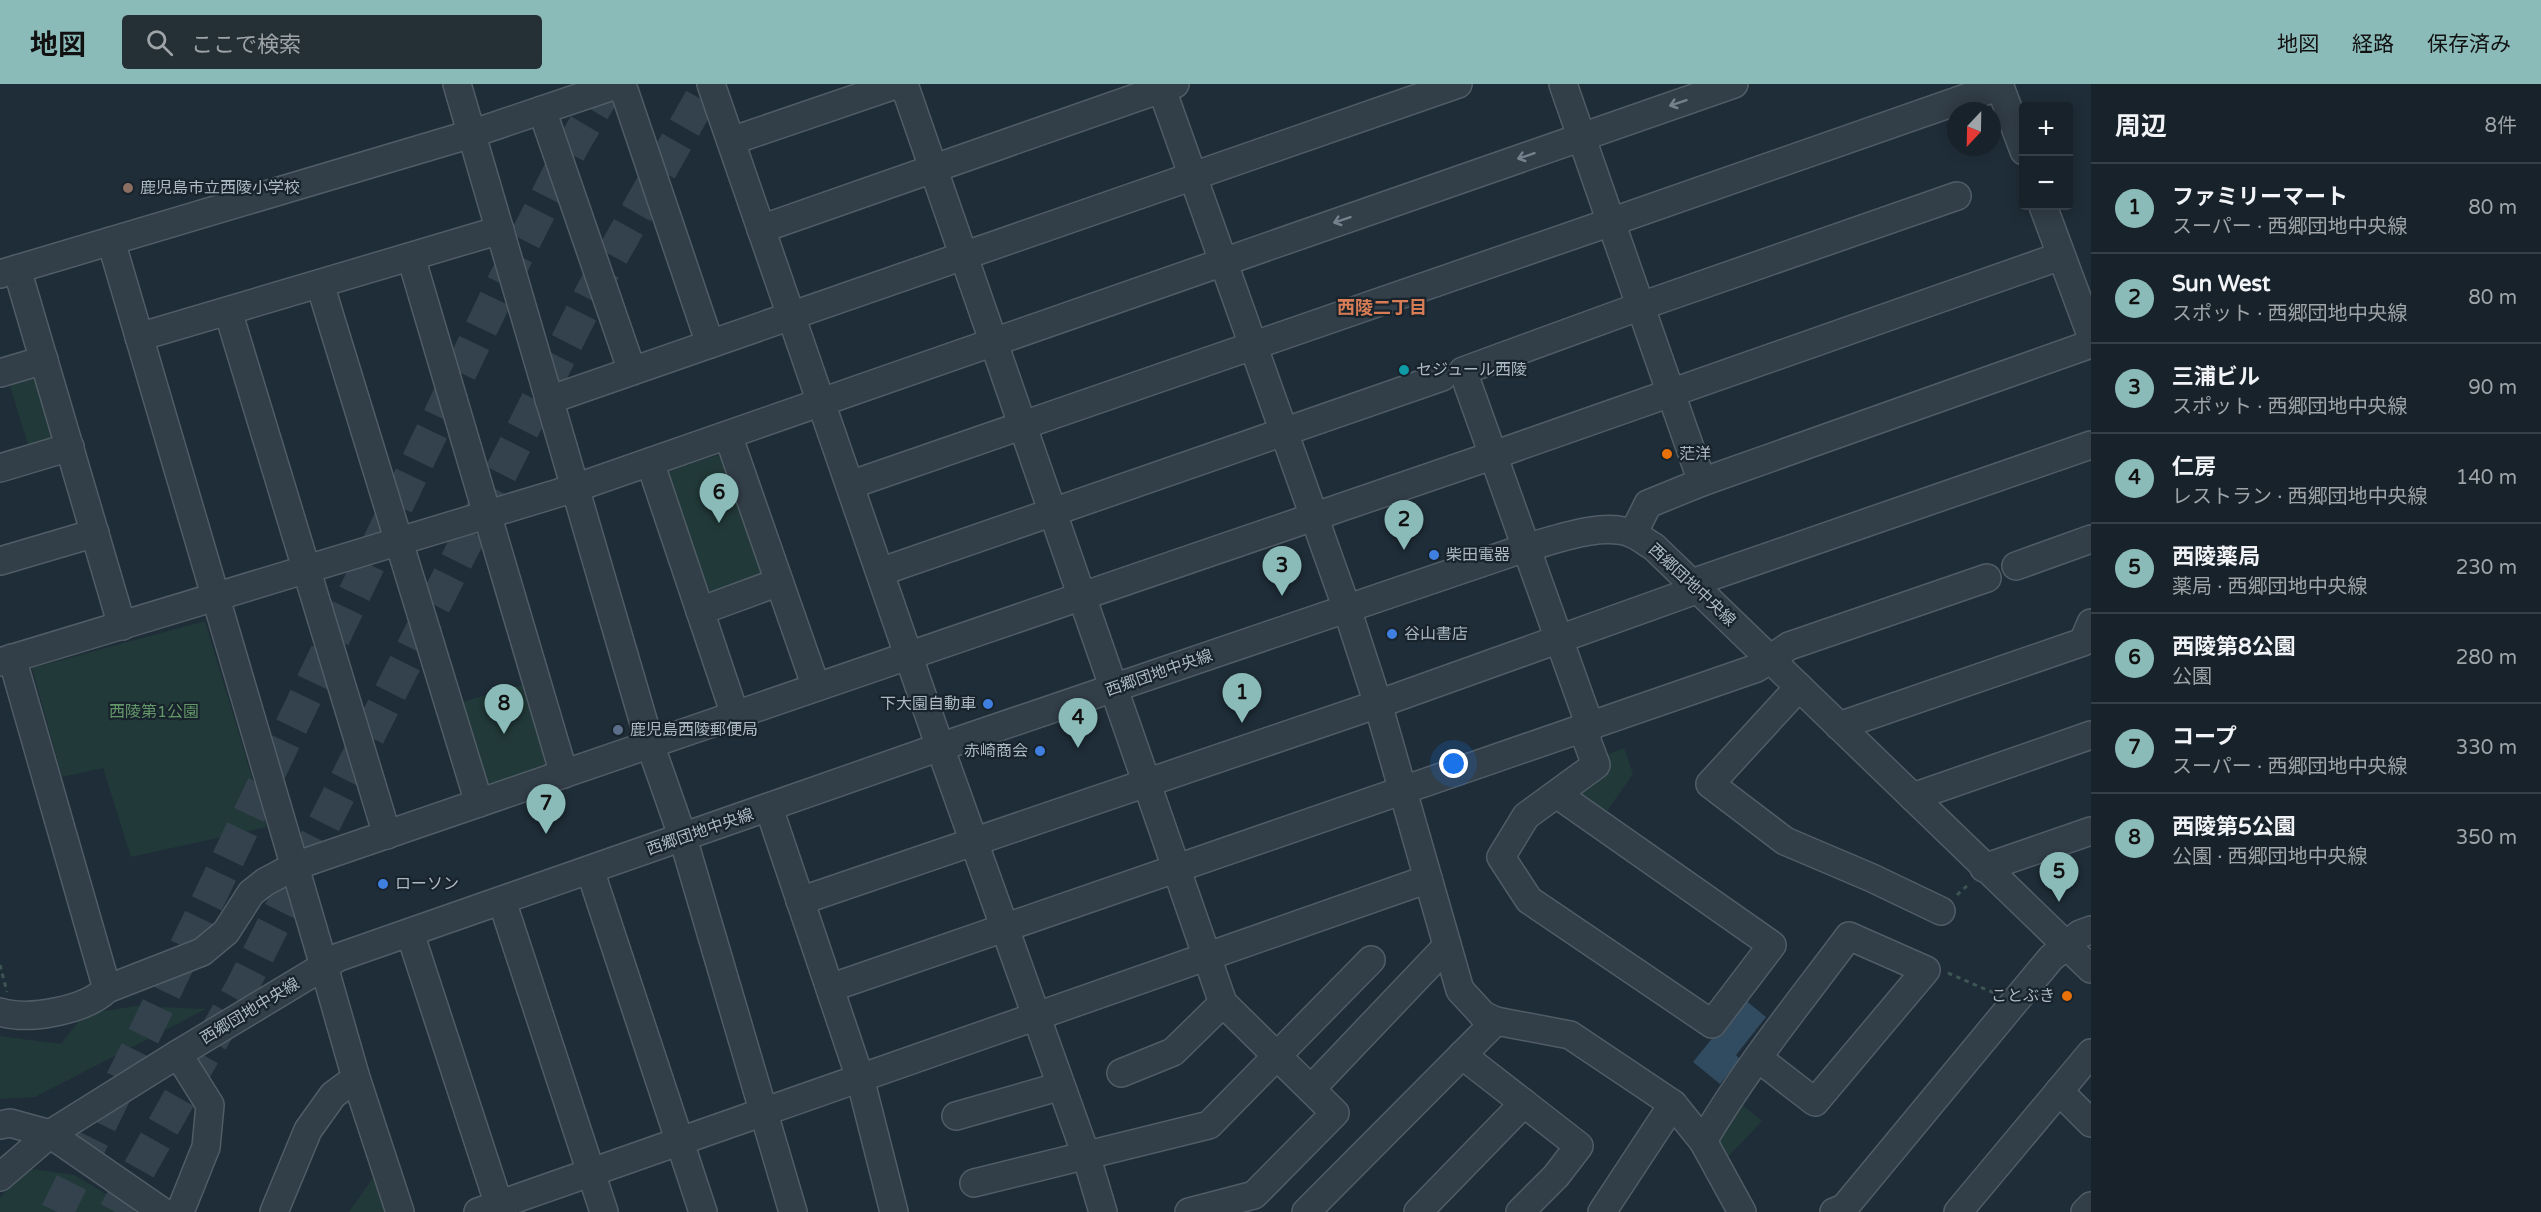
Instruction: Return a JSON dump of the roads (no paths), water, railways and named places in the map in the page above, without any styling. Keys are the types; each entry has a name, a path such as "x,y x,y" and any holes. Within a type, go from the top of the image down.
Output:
{"street":[{"path":"457,84 650,744 683,838 793,1212"},
{"path":"122,626 44,360 9,272 471,134 620,84 710,344"},
{"path":"711,84 940,747 1086,1155 1103,1212"},
{"path":"731,141 898,84"},
{"path":"904,84 1223,1003 1335,1113 1254,1196 1189,1212"},
{"path":"549,400 1458,84"},
{"path":"1563,84 1702,482"},
{"path":"107,989 6,660 575,488 1734,84"},
{"path":"850,485 2000,85 2019,137"},
{"path":"761,229 1166,86 1192,175 1347,609 1378,704 1460,990 1483,1015 1496,1021 1570,1035 1673,1104 1703,1141 1742,1212"},
{"path":"542,110 632,371"},
{"path":"1558,795 1772,945 1712,1024 1529,900 1501,857 1526,816 1558,795 1596,765 1586,738 1590,726 1463,371 1641,306 1957,196"},
{"path":"2044,210 2091,335"},
{"path":"140,337 500,231"},
{"path":"111,241 356,1078 400,1212"},
{"path":"0,1012 14,1017 42,1016 98,998 107,989 202,952 226,932 251,893 264,882 295,866 1671,394 2061,256"},
{"path":"411,257 564,774"},
{"path":"320,284 479,803"},
{"path":"228,310 387,835"},
{"path":"1633,534 1648,504 1702,482 2091,344"},
{"path":"0,373 44,360"},
{"path":"880,572 1442,376"},
{"path":"728,435 816,687"},
{"path":"800,901 1378,704 1559,640 1696,586 2091,445"},
{"path":"0,468 70,447"},
{"path":"650,462 735,715"},
{"name":"西郷団地中央線","path":"0,1177 50,1134 178,1054 295,986 323,965 940,747 1525,548 1578,534 1615,529 1633,534 1653,547 1696,586 1984,868 2091,969"},
{"path":"0,561 95,532"},
{"path":"2016,567 2091,539"},
{"path":"830,988 1757,669 1789,646 1987,578"},
{"path":"700,611 779,582"},
{"path":"1839,726 2084,642 2091,623"},
{"path":"1799,687 1710,784 1785,841 1872,878 1941,911"},
{"path":"1913,797 2091,735"},
{"path":"769,808 860,1078 894,1212"},
{"path":"1984,868 2091,831"},
{"path":"590,870 703,1212"},
{"path":"410,933 489,1208 1428,879"},
{"path":"502,901 604,1212"},
{"path":"1842,1211 2051,958 2080,934 2091,930"},
{"path":"1703,1141 1724,1104 1758,1058 1849,936 1926,970 1815,1102 1758,1058"},
{"path":"1311,1089 1447,946"},
{"path":"974,1183 1209,1125 1371,960"},
{"path":"1121,1073 1173,1052 1223,1003"},
{"path":"1306,1212 1496,1021"},
{"path":"1958,1212 2091,1053"},
{"path":"178,1054 210,1105 206,1147 180,1212"},
{"path":"1462,1055 1579,1146 1556,1176 1520,1212"},
{"path":"274,1212 308,1130 333,1095 356,1078"},
{"path":"956,1116 1061,1086"},
{"path":"2059,1091 2091,1123"},
{"path":"1418,1212 1524,1103"},
{"path":"1602,1212 1673,1104"},
{"path":"0,1125 10,1123 50,1134 163,1212"},
{"path":"2085,1212 2091,1206"}],"water":[{"path":"1744,999 1766,1017 1736,1055 1740,1059 1720,1084 1693,1062"}],"tunnel":[{"path":"57,1212 145,1033 500,289 573,145 609,84"},
{"path":"115,1212 242,987 594,288 709,84"}],"place":[{"name":"鹿児島市立西陵小学校","path":"128,188"},
{"name":"セジュール西陵","path":"1404,370"},
{"name":"茫洋","path":"1667,454"},
{"name":"西陵第8公園","path":"719,523"},
{"name":"Sun West","path":"1404,550"},
{"name":"柴田電器","path":"1434,555"},
{"name":"三浦ビル","path":"1282,596"},
{"name":"谷山書店","path":"1392,634"},
{"name":"下大園自動車","path":"988,704"},
{"name":"ファミリーマート","path":"1242,723"},
{"name":"鹿児島西陵郵便局","path":"618,730"},
{"name":"西陵第5公園","path":"504,734"},
{"name":"仁房","path":"1078,748"},
{"name":"赤崎商会","path":"1040,751"},
{"name":"コープ","path":"546,834"},
{"name":"ローソン","path":"383,884"},
{"name":"西陵薬局","path":"2059,902"},
{"name":"ことぶき","path":"2067,996"}],"district":[{"name":"西陵二丁目","path":"1382,308"}],"park label":[{"name":"西陵第1公園","path":"154,712"}]}
